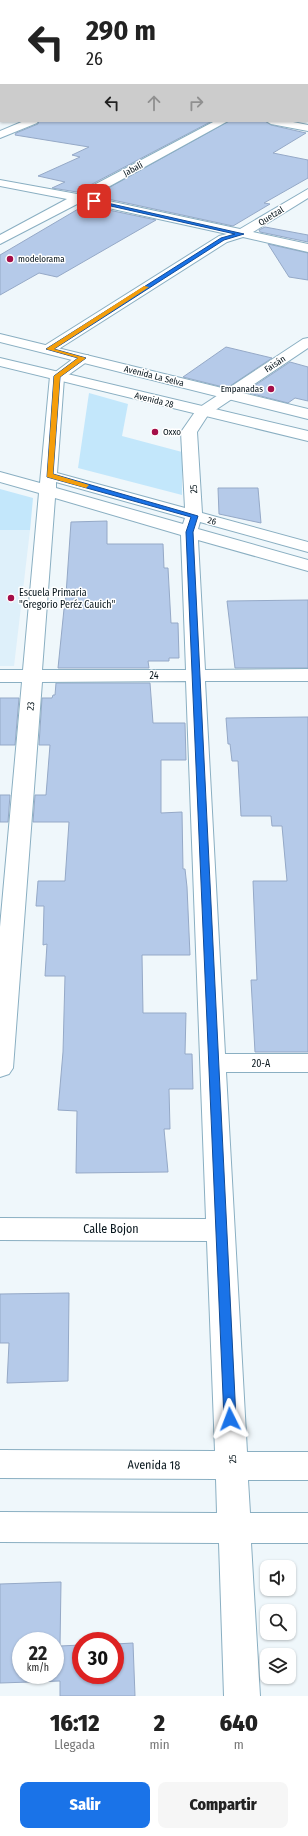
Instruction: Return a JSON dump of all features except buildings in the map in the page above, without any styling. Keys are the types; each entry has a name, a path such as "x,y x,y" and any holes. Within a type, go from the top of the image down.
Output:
{"street":[{"path":"0,135 31,122"},
{"name":"Jabalí","path":"0,240 221,122"},
{"path":"275,122 308,128"},
{"path":"0,183 80,198 308,248"},
{"name":"Quetzal","path":"49,349 223,239 242,234 308,193"},
{"name":"Avenida La Selva","path":"0,338 308,414"},
{"name":"Faisán","path":"202,412 308,342"},
{"path":"57,376 83,358"},
{"name":"Avenida 28","path":"0,362 202,412 308,436"},
{"name":"23","path":"0,1068 57,376"},
{"name":"25","path":"202,412 190,432 192,524 197,675 242,1696"},
{"path":"0,462 49,483 192,524 308,566"},
{"path":"0,477 49,483"},
{"name":"26","path":"192,524 308,547"},
{"name":"24","path":"0,676 308,675"},
{"name":"20-A","path":"214,1063 308,1063"},
{"name":"Calle Bojon","path":"0,1229 221,1230"},
{"name":"Avenida 18","path":"0,1464 308,1466"},
{"path":"0,1527 308,1528"}],"shaded area":[{"path":"89,393 128,404 122,436 182,452 182,495 78,468"},
{"path":"0,489 33,498 30,530 0,530"},
{"name":"Escuela Primaria \"Gregorio Peréz Cauich\"","path":"0,530 30,530 14,666 0,666"}],"slow traffic":[{"path":"86,485 49,475 57,376 83,358 49,349 146,287"}],"place":[{"name":"modelorama","path":"10,259"},
{"name":"Empanadas","path":"271,389"},
{"name":"Oxxo","path":"155,432"},
{"name":"Escuela Primaria \"Gregorio Peréz Cauich\"","path":"11,598"}],"route":[{"path":"94,201 242,234 223,239 49,349 83,358 57,376 49,475 194,516 189,532 197,675 230,1419"}]}
